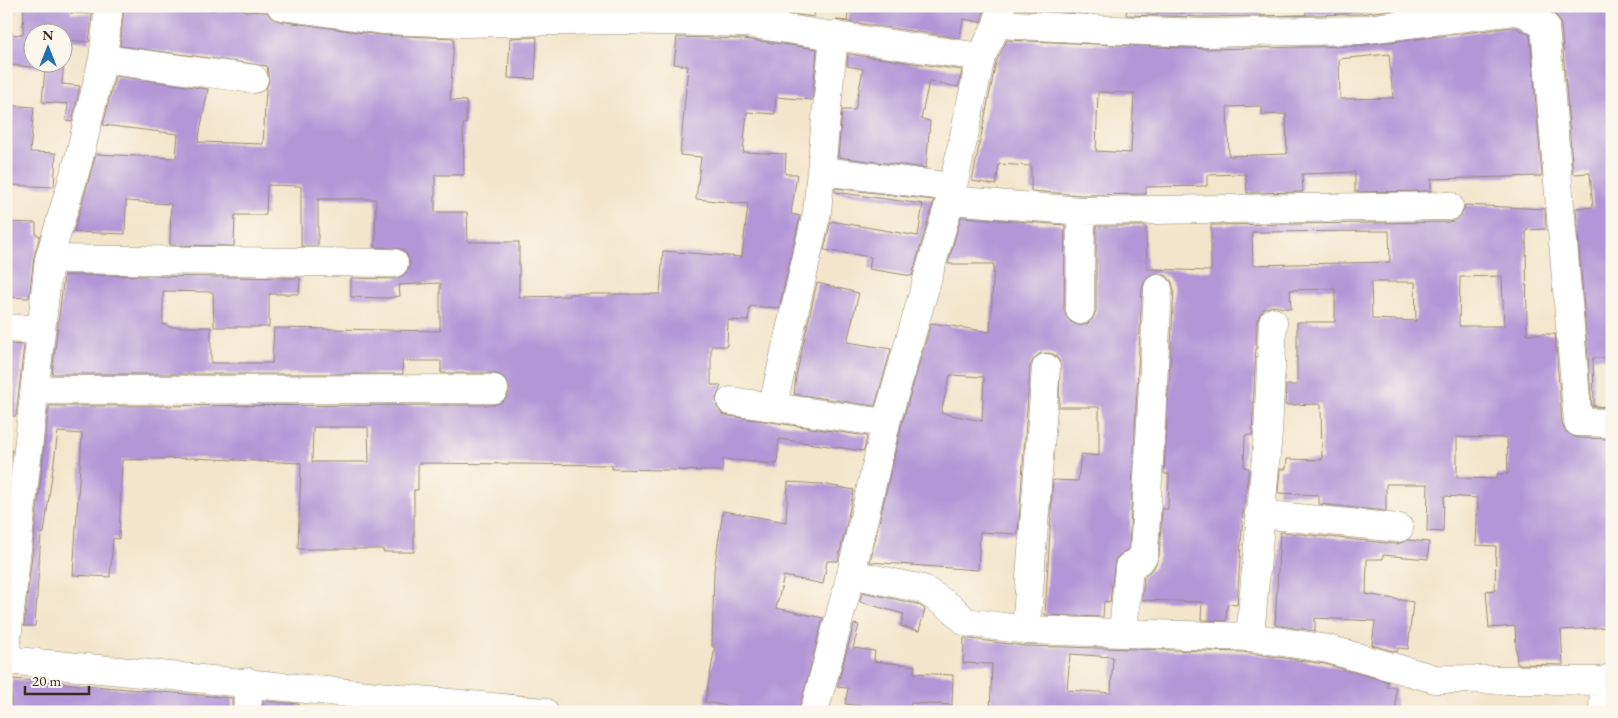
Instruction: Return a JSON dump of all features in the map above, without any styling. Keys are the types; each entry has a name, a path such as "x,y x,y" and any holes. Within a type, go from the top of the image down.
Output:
{"street":[{"path":"6,648 49,259 78,162 103,59 109,6"},
{"path":"281,6 382,20 466,15 615,20 746,14 834,35 981,57"},
{"path":"814,712 851,574 886,423 951,194 981,57 998,15 1197,32 1358,30 1514,11 1525,13 1545,26 1578,422 1612,423"},
{"path":"773,405 817,212 834,35"},
{"path":"103,59 254,79"},
{"path":"822,170 951,194 1081,211 1449,206"},
{"path":"1080,310 1081,211"},
{"path":"49,259 394,263"},
{"path":"1123,632 1129,567 1144,555 1158,289"},
{"path":"1257,638 1266,518 1273,322"},
{"path":"6,328 40,330"},
{"path":"1026,630 1046,368"},
{"path":"35,390 494,389"},
{"path":"731,401 773,405 886,423"},
{"path":"1266,518 1399,528"},
{"path":"851,574 923,589 953,609 966,622 1026,630 1257,638 1328,649 1435,680 1608,679 1603,712"},
{"path":"6,660 249,682 358,702 544,712"},
{"path":"247,712 249,682"}],"building":[{"path":"24,6 72,6 71,13 92,14 89,42 72,41 72,22 23,22"},
{"path":"124,6 215,10 215,8 244,9 244,11 267,12 271,18 279,21 380,35 454,38 450,100 466,101 466,124 463,124 464,175 435,175 435,212 467,212 468,242 519,242 519,297 569,296 569,294 660,294 663,251 742,257 748,204 696,199 701,157 680,155 688,66 674,64 677,37 744,39 817,49 812,100 776,97 775,114 747,112 743,152 786,154 785,174 797,174 791,214 800,216 779,308 750,306 748,321 728,320 727,346 711,346 711,385 721,385 716,399 717,407 722,414 867,436 864,451 779,439 777,464 723,459 722,471 612,469 612,465 418,463 418,490 414,490 414,552 383,552 383,549 298,549 301,463 192,458 122,460 119,539 113,538 110,577 73,575 82,434 58,432 44,533 41,533 35,626 24,626 49,406 494,405 502,402 507,397 510,389 507,381 502,376 494,373 441,373 441,361 402,361 403,374 52,374 64,275 300,278 299,294 269,294 269,327 214,327 213,292 163,291 163,325 168,325 168,327 211,327 211,363 272,363 274,328 440,331 440,283 399,285 400,296 387,298 351,297 351,278 394,279 408,271 410,264 407,255 402,249 375,247 376,199 318,199 318,246 301,246 301,186 267,185 266,215 235,215 234,246 170,245 171,204 126,201 125,234 74,232 96,154 176,158 178,134 103,125 115,76 208,89 198,142 263,144 266,89 269,81 267,66 120,46","holes":["313,427 368,427 369,462 312,462"]},
{"path":"771,6 815,6 814,17 770,11"},
{"path":"849,6 985,6 981,22 963,19 960,38 836,20 847,21"},
{"path":"1016,6 1081,6 1080,13 1016,9"},
{"path":"1127,6 1146,6 1145,12 1183,13 1183,6 1260,6 1260,16 1126,15"},
{"path":"1306,6 1424,6 1358,14 1306,15"},
{"path":"1578,6 1612,6 1612,171 1610,171 1611,188 1609,188 1612,223 1612,358 1593,358 1594,406 1612,407 1592,407 1576,208 1593,207 1590,173 1573,174 1561,25 1553,12 1579,10"},
{"path":"1514,27 1530,35 1542,176 1431,179 1431,191 1355,192 1355,172 1302,174 1303,192 1247,193 1246,174 1207,175 1207,186 1146,187 1146,194 1082,195 1031,191 1031,166 999,164 996,185 972,181 996,62 1007,40 1206,49 1359,46","holes":["1389,54 1393,98 1340,99 1339,59","1098,92 1134,93 1131,153 1096,151","1262,106 1262,115 1286,114 1287,154 1229,156 1227,107"]},
{"path":"9,34 22,35 22,66 7,65"},
{"path":"537,37 535,79 508,78 510,38"},
{"path":"848,54 962,70 958,87 929,81 921,119 930,121 926,168 838,157 842,110 855,110 863,69 847,66"},
{"path":"45,72 63,72 62,84 80,86 72,122 66,121 68,104 42,102"},
{"path":"6,105 34,107 30,152 56,153 54,187 6,185"},
{"path":"835,188 934,200 912,276 869,269 871,257 824,250 831,221 918,236 923,204 835,192"},
{"path":"1465,205 1545,209 1546,229 1526,230 1527,334 1555,334 1562,423 1565,431 1577,438 1612,439 1612,566 1609,566 1612,627 1561,630 1563,665 1517,664 1515,626 1489,628 1486,591 1495,590 1496,546 1476,545 1478,498 1444,496 1443,532 1427,531 1428,484 1386,484 1386,511 1319,504 1319,495 1278,493 1280,469 1286,469 1287,459 1322,460 1321,404 1285,405 1286,385 1297,385 1297,322 1335,322 1335,289 1290,290 1291,309 1273,306 1265,308 1257,321 1252,435 1245,435 1244,467 1249,468 1243,513 1237,605 1227,604 1226,621 1201,620 1202,602 1142,600 1144,576 1154,568 1159,556 1162,509 1168,509 1169,474 1164,474 1174,290 1172,282 1167,276 1159,273 1150,275 1142,288 1129,548 1115,559 1110,602 1104,601 1103,617 1045,615 1053,480 1078,481 1081,454 1099,456 1099,407 1059,407 1060,362 1055,355 1048,353 1039,354 1033,360 1030,367 1018,534 980,532 978,570 870,562 901,427 931,323 990,332 994,264 948,264 961,217 1065,225 1064,310 1066,317 1072,323 1080,326 1087,324 1093,318 1096,311 1096,226 1146,226 1147,269 1211,271 1211,225 1449,222 1457,220 1462,214","holes":["1389,231 1390,262 1253,265 1252,232","1502,276 1504,326 1459,326 1460,277","1371,282 1415,282 1416,321 1372,319","950,375 984,377 982,421 941,413","1457,437 1507,438 1508,474 1497,474 1497,479 1457,478"]},
{"path":"6,222 36,223 36,235 40,235 34,257 29,298 6,297"},
{"path":"817,283 859,293 847,342 891,349 875,406 794,394 796,376"},
{"path":"6,344 24,345 16,416 6,416"},
{"path":"6,450 12,450 6,504"},
{"path":"788,482 822,484 854,490 838,561 827,561 823,584 784,576 776,608 823,618 799,712 737,712 738,708 705,702 715,647 712,647 714,570 723,511 786,522"},
{"path":"1280,532 1397,544 1408,540 1429,542 1428,559 1383,555 1383,559 1367,559 1366,594 1413,602 1408,649 1398,648 1397,652 1372,645 1375,621 1315,618 1315,631 1275,625"},
{"path":"862,592 917,604 925,609 919,631 901,626 904,614 860,602"},
{"path":"854,624 859,625 853,648 875,651 874,661 915,666 914,673 953,675 952,705 911,703 909,712 863,712 864,706 845,704 848,688 837,687"},
{"path":"964,638 1025,646 1243,652 1325,664 1388,682 1387,687 1396,687 1396,712 990,712 992,664 963,663","holes":["1070,654 1113,657 1111,693 1067,690"]},
{"path":"12,679 232,698 232,712 10,712"},
{"path":"263,701 299,704 298,712 263,712"}]}
